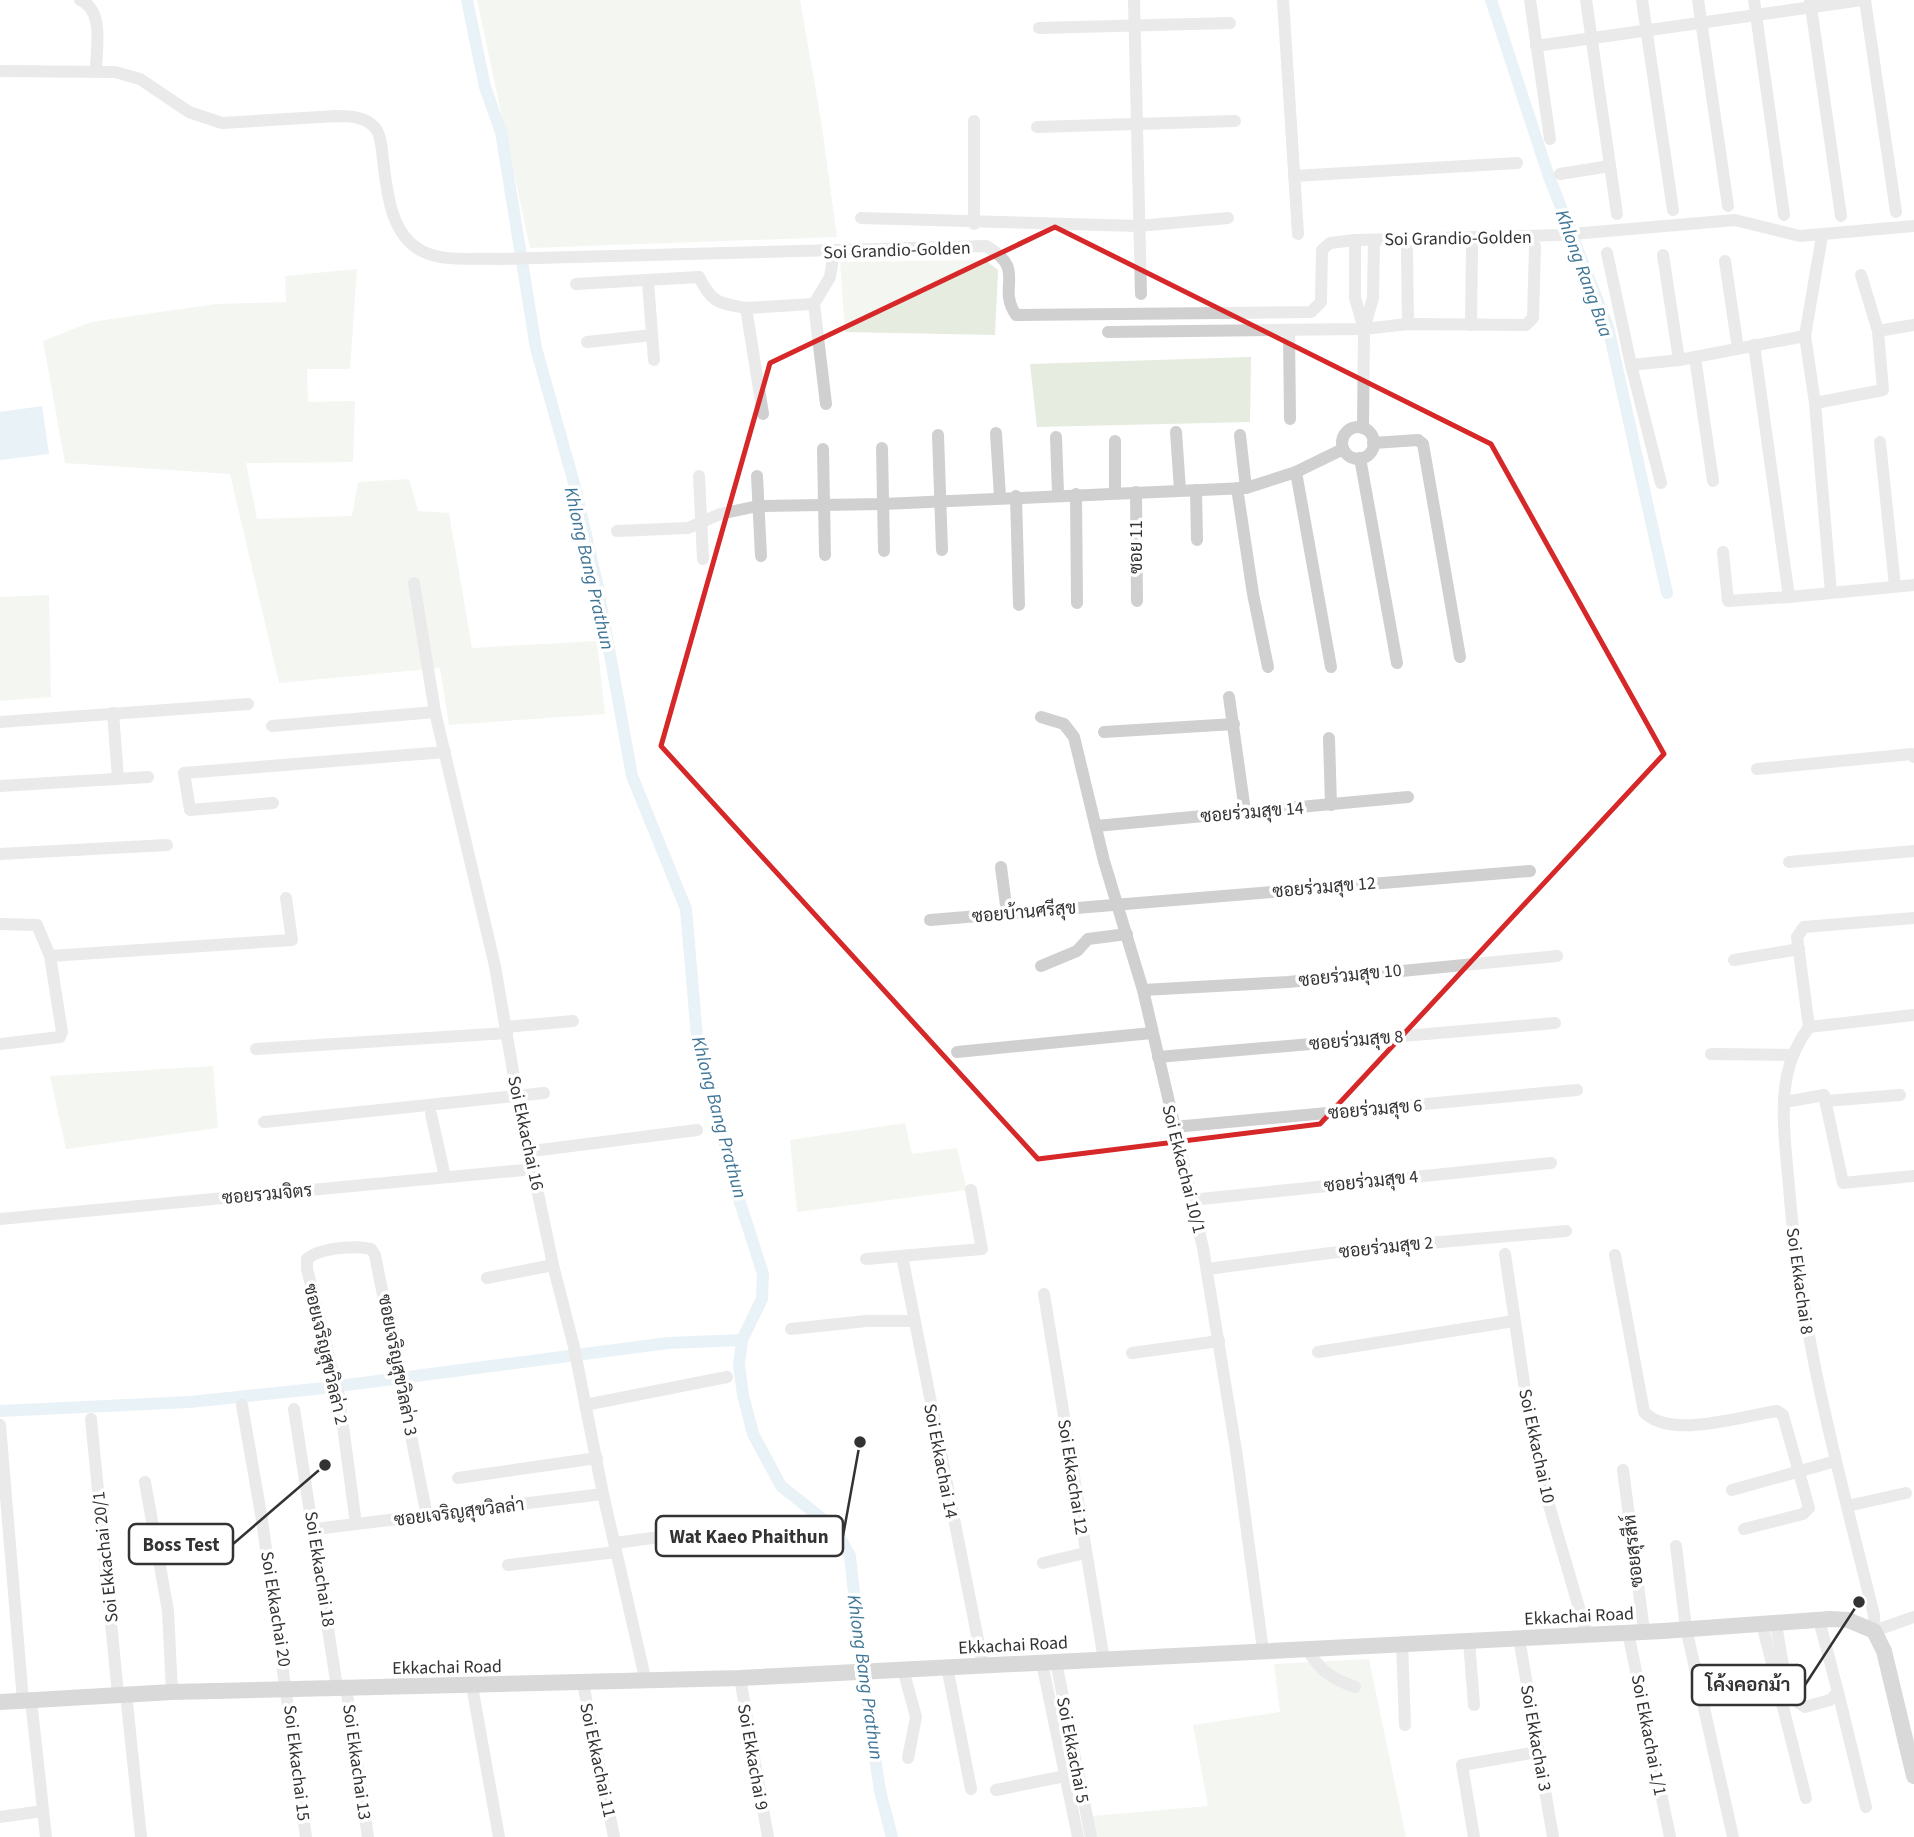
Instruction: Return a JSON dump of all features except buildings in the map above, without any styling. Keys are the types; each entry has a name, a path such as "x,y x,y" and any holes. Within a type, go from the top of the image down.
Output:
{"main road":[{"name":"Ekkachai Road","path":"0,1702 287,1688 583,1684 740,1678 885,1668 1104,1660 1819,1620 1848,1620 1874,1631"},
{"path":"1874,1631 1884,1651 1914,1776"}],"street":[{"path":"80,0 90,6 97,21 96,71"},
{"path":"1134,0 1141,295"},
{"path":"1283,0 1298,234"},
{"path":"1530,0 1549,139"},
{"path":"1586,0 1617,214"},
{"path":"1642,0 1673,210"},
{"path":"1698,0 1728,206"},
{"path":"1754,0 1784,215"},
{"path":"1536,46 1756,15 1810,4 1863,0 1896,212"},
{"path":"1810,4 1841,216"},
{"path":"1039,28 1230,23"},
{"name":"Soi Grandio-Golden","path":"0,71 96,71 140,79 189,112 222,123 354,116 368,122 377,130 395,221 412,246 439,257 497,259 986,246 1003,256 1009,267 1009,298 1016,315 1311,312 1321,302 1322,250 1330,243 1355,240 1560,235 1735,220 1800,236 1914,226"},
{"path":"974,121 974,224"},
{"path":"1037,127 1235,121"},
{"path":"1294,176 1517,163"},
{"path":"1560,174 1610,166"},
{"path":"861,218 974,224 1138,226 1228,218"},
{"path":"1822,236 1805,337 1815,403 1831,593"},
{"path":"1355,240 1355,298 1364,329"},
{"path":"1363,428 1346,432 1342,441 1343,449 1352,458 1360,458 1371,451 1373,443 1372,436 1363,428 1364,329 1373,298 1374,240"},
{"path":"1108,332 1364,329 1408,324 1531,323 1535,246"},
{"path":"1471,325 1472,247"},
{"path":"1407,250 1408,324"},
{"path":"826,404 814,304 830,277 834,252"},
{"path":"1606,253 1630,365 1661,483"},
{"path":"1663,255 1679,360"},
{"path":"1725,261 1738,349"},
{"path":"1815,403 1883,390 1878,331 1861,275"},
{"path":"576,284 699,277 708,296 718,303 746,308 814,304"},
{"path":"648,282 654,360"},
{"path":"746,308 763,414"},
{"path":"1878,331 1914,325"},
{"path":"1289,330 1290,419"},
{"path":"586,342 652,335"},
{"path":"1630,365 1679,360 1805,337"},
{"path":"1754,345 1789,597"},
{"path":"1695,357 1713,481"},
{"path":"1176,432 1180,490"},
{"path":"996,433 1000,497"},
{"path":"938,435 942,550"},
{"path":"1240,435 1241,488 1252,594 1268,667"},
{"path":"1056,437 1058,494"},
{"path":"1115,441 1115,491"},
{"path":"1373,443 1422,441 1460,657"},
{"path":"1880,442 1895,586"},
{"path":"882,448 884,551"},
{"path":"823,449 825,555"},
{"path":"617,531 688,528 701,525 720,514 758,506 883,504 1115,491 1241,488 1296,472 1343,449"},
{"path":"1360,458 1397,663"},
{"path":"1296,472 1331,667"},
{"path":"699,476 703,559"},
{"path":"757,476 761,556"},
{"path":"1196,490 1197,540"},
{"name":"ซอย 11","path":"1136,492 1137,601"},
{"path":"1076,494 1077,603"},
{"path":"1016,496 1018,605"},
{"path":"1723,552 1728,601 1914,585"},
{"name":"Soi Ekkachai 16","path":"414,583 435,712 495,966 553,1265 574,1348 603,1494 646,1682"},
{"path":"1229,697 1245,811"},
{"path":"0,722 248,704"},
{"path":"272,726 435,712"},
{"path":"113,713 118,778"},
{"name":"Soi Ekkachai 10/1","path":"1041,717 1064,724 1074,737 1096,826 1143,990 1207,1269 1264,1650"},
{"path":"1104,732 1234,724"},
{"path":"1329,738 1331,805"},
{"path":"273,803 190,810 184,773 445,752"},
{"path":"1757,769 1912,754 1914,757"},
{"path":"0,786 148,777"},
{"name":"ซอยร่วมสุข 14","path":"1096,826 1408,797"},
{"path":"0,854 167,845"},
{"path":"1789,862 1914,851"},
{"path":"1001,867 1007,913"},
{"name":"ซอยร่วมสุข 12","path":"1118,904 1530,871"},
{"path":"50,956 292,940 286,898"},
{"name":"ซอยบ้านศรีสุข","path":"930,920 1118,904"},
{"path":"1914,918 1804,927 1799,931 1809,1027 1914,1015"},
{"path":"0,924 37,925 50,956 62,1032 60,1037 0,1044"},
{"path":"1041,966 1077,951 1088,939 1127,934"},
{"path":"1734,960 1799,949"},
{"name":"ซอยร่วมสุข 10","path":"1143,990 1288,982 1557,956"},
{"path":"256,1049 506,1030 573,1021"},
{"name":"ซอยร่วมสุข 8","path":"1158,1057 1555,1023"},
{"name":"Soi Ekkachai 8","path":"1809,1027 1793,1055 1785,1102 1794,1252 1813,1365 1874,1615 1874,1631"},
{"path":"957,1052 1152,1032"},
{"path":"1711,1054 1793,1055"},
{"name":"ซอยร่วมสุข 6","path":"1174,1127 1577,1090"},
{"path":"264,1122 544,1093"},
{"path":"1785,1102 1822,1094 1826,1101 1843,1183 1914,1176"},
{"path":"1826,1101 1900,1095"},
{"path":"431,1114 445,1177"},
{"path":"531,1151 697,1130"},
{"name":"ซอยร่วมสุข 4","path":"1191,1200 1551,1163"},
{"name":"ซอยรวมจิตร","path":"0,1219 535,1169"},
{"path":"866,1259 982,1249 971,1190"},
{"name":"ซอยร่วมสุข 2","path":"1207,1269 1362,1249 1566,1231"},
{"name":"ซอยเจริญสุขวิลล่า 3","path":"339,1250 363,1247 371,1249 375,1255 405,1393 427,1516"},
{"name":"ซอยเจริญสุขวิลล่า 2","path":"339,1250 314,1253 307,1259 307,1269 339,1396 356,1524"},
{"name":"Soi Ekkachai 10","path":"1505,1254 1528,1410 1549,1505 1587,1634"},
{"path":"1615,1255 1644,1412 1662,1425 1721,1422 1780,1412 1809,1503 1803,1514 1744,1529"},
{"name":"Soi Ekkachai 14","path":"902,1256 983,1665"},
{"path":"487,1278 553,1265"},
{"name":"Soi Ekkachai 12","path":"1044,1294 1104,1660"},
{"path":"791,1329 866,1321 913,1321"},
{"path":"1318,1352 1514,1321"},
{"path":"1132,1353 1219,1341"},
{"path":"585,1405 727,1377"},
{"name":"Soi Ekkachai 20","path":"242,1405 287,1688"},
{"name":"Soi Ekkachai 18","path":"294,1409 342,1687"},
{"name":"Soi Ekkachai 20/1","path":"91,1419 141,1837"},
{"path":"0,1425 27,1700 46,1837"},
{"path":"458,1478 597,1458"},
{"path":"1732,1490 1836,1461"},
{"name":"ซอยสุรสีห์","path":"1623,1470 1636,1632"},
{"path":"145,1482 168,1611 172,1692"},
{"path":"1847,1506 1906,1493"},
{"name":"ซอยเจริญสุขวิลล่า","path":"314,1529 603,1494"},
{"path":"508,1565 719,1529"},
{"path":"1676,1546 1686,1628 1733,1837"},
{"path":"1043,1563 1085,1553"},
{"path":"1874,1631 1914,1618"},
{"path":"1819,1620 1866,1807"},
{"path":"1769,1624 1788,1695 1795,1702 1805,1707 1830,1700 1838,1692"},
{"path":"1769,1624 1806,1798"},
{"name":"Soi Ekkachai 1/1","path":"1636,1632 1670,1837"},
{"name":"Soi Ekkachai 3","path":"1519,1638 1553,1837"},
{"path":"1469,1640 1474,1705"},
{"path":"1402,1643 1405,1725"},
{"path":"1306,1647 1319,1669 1332,1679 1355,1687"},
{"path":"1049,1662 1065,1776 1078,1837"},
{"name":"Soi Ekkachai 5","path":"1049,1662 1091,1837"},
{"path":"947,1667 971,1789"},
{"path":"904,1669 916,1717 908,1758"},
{"name":"Soi Ekkachai 9","path":"740,1678 768,1837"},
{"name":"Soi Ekkachai 11","path":"583,1684 614,1837"},
{"path":"472,1686 499,1837"},
{"name":"Soi Ekkachai 13","path":"342,1687 368,1837"},
{"name":"Soi Ekkachai 15","path":"287,1688 306,1837"},
{"path":"1474,1837 1462,1765 1537,1752"},
{"path":"996,1790 1065,1776"},
{"path":"0,1817 43,1811"}],"highlighted area":[{"path":"1055,227 1491,444 1664,754 1320,1124 1038,1159 661,746 770,363"}],"shaded area":[{"path":"477,0 800,0 821,120 837,237 530,248"},
{"path":"985,260 998,270 995,335 845,332 840,262"},
{"path":"357,269 350,369 307,369 308,402 355,401 353,462 246,463 257,519 352,516 358,482 409,479 418,511 449,513 472,648 597,641 605,714 449,725 440,668 279,683 230,474 65,463 43,341 91,322 216,304 286,302 285,276"},
{"path":"1251,357 1250,422 1037,427 1030,364"},
{"path":"49,595 51,697 0,701 0,597"},
{"path":"213,1066 218,1128 66,1149 50,1076"},
{"path":"905,1123 912,1154 957,1148 967,1190 797,1212 790,1140"},
{"path":"1369,1659 1406,1837 1095,1837 1092,1816 1208,1806 1193,1725 1280,1712 1274,1664"}],"water":[{"path":"42,406 49,454 0,460 0,412"}],"waterway":[{"name":"Khlong Bang Prathun","path":"467,0 485,87 501,132 536,348 575,487 597,583 632,776 686,909 697,1037 739,1199 763,1274 762,1299 742,1340 739,1365 743,1395 753,1434 781,1486 839,1536 850,1556 862,1668 880,1791 892,1837"},
{"name":"Khlong Rang Bua","path":"1491,0 1548,174 1608,327 1667,593"},
{"path":"0,1411 190,1402 324,1388 668,1343 742,1340"}],"place":[{"name":"Wat Kaeo Phaithun","path":"860,1442"},
{"name":"Boss Test","path":"325,1465"},
{"name":"โค้งคอกม้า","path":"1859,1602"}]}
